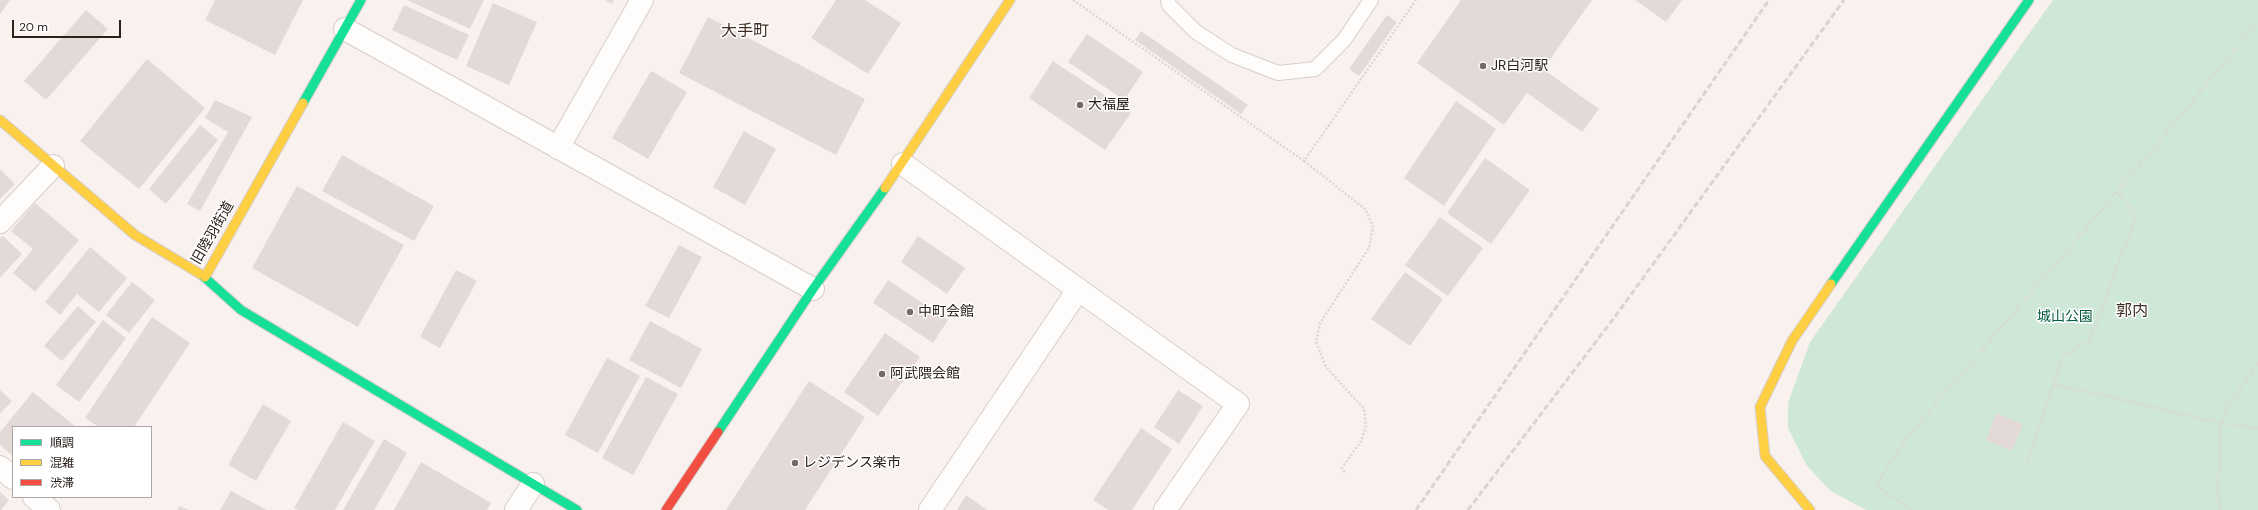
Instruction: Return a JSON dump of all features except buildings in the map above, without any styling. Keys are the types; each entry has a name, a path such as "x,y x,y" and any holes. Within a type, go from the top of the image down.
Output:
{"street":[{"name":"旧陸羽街道","path":"0,120 135,234 205,277 361,0"},
{"path":"558,148 642,0"},
{"path":"666,510 813,289 903,164 1010,0"},
{"path":"1810,510 1765,456 1760,406 1792,341 2029,0"},
{"path":"346,29 813,289"},
{"path":"903,164 1238,404 1165,510"},
{"path":"0,222 53,166"},
{"path":"205,277 241,310 577,510"},
{"path":"930,510 1078,290"},
{"path":"0,467 12,477"},
{"path":"516,510 533,484"},
{"path":"35,498 49,510"}],"lane":[{"path":"1168,0 1169,5 1196,32 1232,55 1278,73 1315,69 1344,40 1371,0"}],"path":[{"path":"1911,510 1876,485 1910,433 2117,192 2258,22"},
{"path":"1304,161 1365,209 1373,226 1369,248 1320,323 1316,342 1326,367 1364,409 1366,426 1361,441 1342,468 1345,474"},
{"path":"2028,461 2064,356 2090,340 2137,214 2117,192"},
{"path":"2220,510 2218,491 2221,423 2229,404 2258,362"},
{"path":"2054,384 2221,423 2258,428"}],"green space":[{"name":"城山公園","path":"2053,0 2258,0 2258,510 1866,510 1831,491 1807,466 1788,428 1788,403 1810,342"}],"railway":[{"path":"1416,510 1769,0"},
{"path":"1468,510 1617,314 1844,0"}],"traffic: fast":[{"path":"303,103 361,0"},
{"path":"1831,284 2029,0"},
{"path":"718,432 813,289 885,188"},
{"path":"202,275 241,310 577,510"}],"traffic: slow":[{"path":"885,188 1010,0"},
{"path":"205,277 303,103"},
{"path":"0,120 135,235 202,275"},
{"path":"1810,510 1765,456 1760,407 1792,341 1831,284"}],"traffic: jam":[{"path":"666,510 718,432"}],"place":[{"name":"JR白河駅","path":"1483,66"},
{"name":"大福屋","path":"1080,105"},
{"name":"中町会館","path":"910,312"},
{"name":"阿武隈会館","path":"882,374"},
{"name":"レジデンス楽市","path":"795,463"}],"district":[{"name":"大手町","path":"745,32"},
{"name":"郭内","path":"2132,312"}]}
